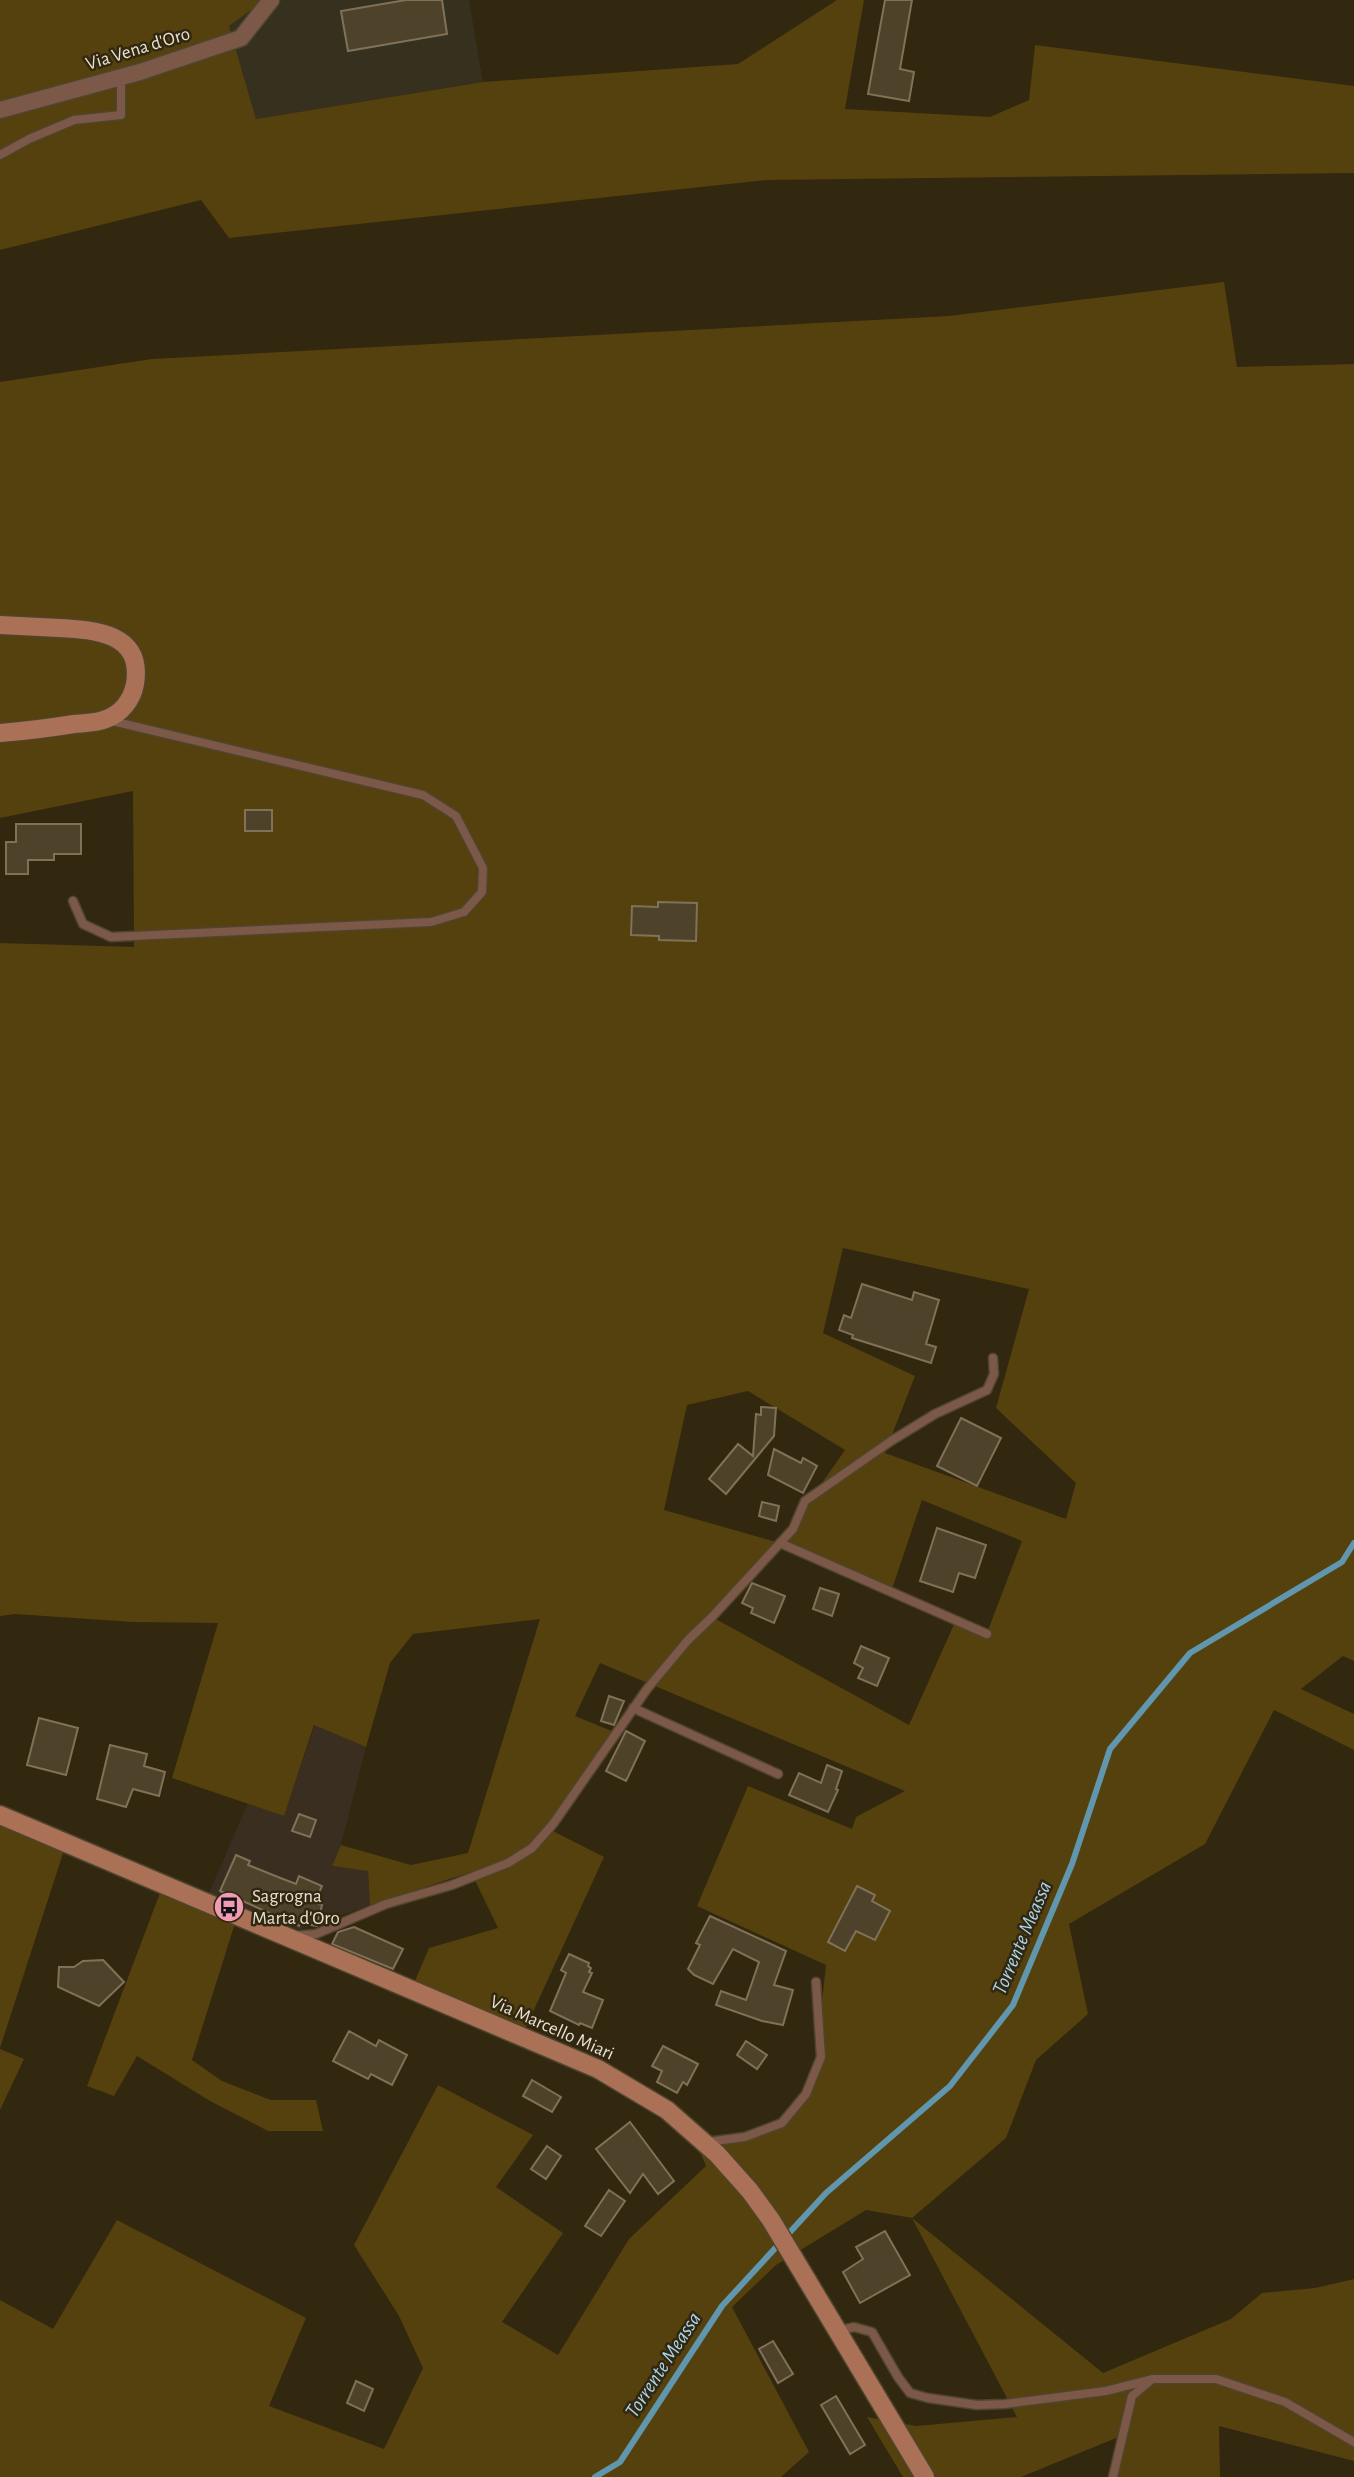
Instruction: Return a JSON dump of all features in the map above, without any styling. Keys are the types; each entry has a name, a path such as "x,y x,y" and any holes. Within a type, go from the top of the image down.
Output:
{"main road":[{"path":"0,625 95,630 123,643 136,670 135,686 130,699 123,709 105,720 0,733"},
{"name":"Via Marcello Miari","path":"0,1815 598,2069 667,2110 705,2142 743,2183 771,2220 925,2477"}],"street":[{"name":"Via Vena d'Oro","path":"0,110 121,77 241,38 271,0"}],"lane":[{"path":"0,155 74,120 121,115 121,77"},
{"path":"73,901 83,924 111,937 431,922 464,912 482,892 483,868 456,816 423,794 105,720"},
{"path":"284,1937 316,1934 386,1904 452,1885 508,1863 532,1848 553,1824 633,1708 688,1640 793,1529 805,1501 882,1446 935,1414 987,1390 995,1374 993,1358"},
{"path":"780,1543 987,1634"},
{"path":"633,1708 778,1774"},
{"path":"705,2142 746,2137 782,2123 806,2094 821,2057 816,1982"},
{"path":"838,2331 854,2327 872,2332 910,2393 940,2400 977,2405 1005,2404 1106,2391 1153,2379 1216,2379 1285,2402 1354,2442"},
{"path":"1113,2477 1132,2396 1153,2379"}],"shaded area":[{"path":"0,0 265,0 229,26 256,119 483,82 738,64 837,0 864,0 845,109 990,117 1029,100 1035,45 1354,86 1354,173 766,180 229,238 201,200 0,250"},
{"path":"265,0 469,0 483,82 256,119 229,26"},
{"path":"1224,282 1237,367 1354,364 1354,1661 1343,1656 1301,1689 1354,1714 1354,1750 1274,1710 1205,1844 1069,1924 1088,2014 1036,2060 1006,2138 912,2218 866,2210 776,2265 732,2307 809,2452 781,2477 0,2477 0,2300 53,2329 117,2220 306,2318 269,2406 384,2449 423,2368 399,2316 354,2245 438,2085 533,2135 496,2187 563,2233 502,2322 558,2355 629,2239 706,2166 697,2144 748,2131 778,2119 803,2092 816,2058 826,1965 697,1906 748,1786 852,1829 856,1817 905,1791 600,1663 575,1716 614,1732 547,1828 604,1857 522,2036 411,1990 429,1948 498,1928 471,1872 370,1905 368,1871 332,1866 341,1845 411,1865 468,1853 540,1619 413,1634 390,1663 366,1747 314,1725 284,1816 172,1778 218,1623 133,1622 15,1614 0,1616 0,943 134,947 133,791 0,818 0,382 152,359 949,316","holes":["843,1248 1029,1289 996,1408 1076,1483 1066,1519 885,1453 915,1376 823,1333","748,1391 845,1450 780,1543 664,1510 687,1405","922,1500 1022,1541 987,1633 956,1620 909,1725 712,1617 780,1543 891,1592"]},
{"path":"315,1725 366,1747 341,1845 332,1866 368,1871 370,1905 287,1934 205,1902 248,1803 284,1815"},
{"path":"0,1815 66,1844 0,2048"},
{"path":"163,1885 235,1923 192,2060 222,2081 271,2100 316,2100 323,2131 268,2131 210,2101 137,2056 114,2096 87,2086"},
{"path":"0,2049 24,2059 0,2110"},
{"path":"912,2218 1103,2373 1231,2319 1262,2293 1315,2288 1354,2279 1354,2461 1219,2426 1220,2477 1113,2477 1121,2436 1021,2477 903,2477 867,2417 916,2426 1017,2417"}],"building":[{"path":"406,0 442,0 447,34 348,51 341,11"},
{"path":"885,0 912,0 900,69 914,72 909,101 868,94"},
{"path":"245,810 272,810 272,831 245,831"},
{"path":"16,824 81,824 81,854 54,854 54,860 28,860 28,874 6,874 6,842 16,842"},
{"path":"658,902 697,903 696,941 659,940 659,936 631,935 632,906 658,907"},
{"path":"862,1284 912,1300 914,1292 939,1300 926,1344 936,1347 931,1363 852,1338 853,1335 839,1330 844,1315 851,1318"},
{"path":"761,1407 776,1408 774,1436 726,1494 709,1479 738,1444 753,1456 756,1414 761,1415"},
{"path":"961,1418 1001,1438 977,1486 937,1466"},
{"path":"774,1449 801,1463 803,1458 817,1466 803,1493 768,1475"},
{"path":"762,1502 779,1506 776,1521 759,1516"},
{"path":"937,1528 986,1545 975,1578 959,1573 953,1592 920,1581"},
{"path":"752,1583 785,1596 774,1623 751,1613 753,1608 742,1603"},
{"path":"820,1588 839,1594 832,1616 813,1609"},
{"path":"861,1646 889,1658 877,1686 858,1678 863,1668 854,1663"},
{"path":"609,1696 624,1701 614,1725 601,1721"},
{"path":"39,1718 78,1728 66,1775 27,1765"},
{"path":"626,1731 645,1741 626,1781 606,1771"},
{"path":"110,1745 147,1754 144,1766 165,1772 159,1796 133,1789 126,1807 97,1799"},
{"path":"827,1765 842,1771 836,1789 838,1790 828,1812 789,1795 799,1773 821,1783"},
{"path":"299,1814 316,1820 310,1837 292,1831"},
{"path":"236,1855 250,1861 248,1865 296,1884 299,1876 322,1886 315,1902 322,1905 317,1926 300,1923 299,1926 220,1891"},
{"path":"857,1886 875,1895 872,1901 890,1911 875,1940 856,1931 845,1951 828,1942"},
{"path":"710,1916 786,1951 774,1985 793,1990 783,2025 762,2021 716,2005 721,1991 746,2000 759,1962 733,1949 713,1984 688,1969 700,1945 696,1943"},
{"path":"354,1927 403,1949 393,1969 332,1944 338,1932"},
{"path":"569,1954 589,1963 591,1968 589,1972 592,1973 583,1992 603,2000 592,2028 550,2011 566,1973 561,1970"},
{"path":"103,1960 124,1982 99,2006 58,1987 59,1967 74,1967 83,1961"},
{"path":"349,2031 376,2046 379,2040 407,2055 392,2085 371,2074 368,2079 333,2061"},
{"path":"746,2041 767,2055 757,2069 737,2055"},
{"path":"663,2046 698,2064 687,2085 683,2082 677,2093 657,2082 662,2071 652,2066"},
{"path":"532,2080 561,2097 552,2112 523,2096"},
{"path":"630,2122 674,2181 658,2194 643,2174 630,2193 596,2149"},
{"path":"547,2146 561,2156 546,2179 531,2169"},
{"path":"609,2190 625,2201 601,2236 585,2226"},
{"path":"885,2231 910,2275 860,2303 843,2272 863,2259 856,2247"},
{"path":"773,2341 793,2374 778,2383 759,2349"},
{"path":"356,2381 373,2389 364,2411 347,2403"},
{"path":"836,2396 865,2445 850,2454 821,2405"}],"waterway":[{"name":"Torrente Meassa","path":"595,2477 620,2462 722,2306 826,2193 950,2086 1013,2005 1072,1864 1110,1749 1190,1653 1342,1562 1354,1543"}],"place":[{"name":"Sagrogna Marta d'Oro","path":"229,1907"}]}
